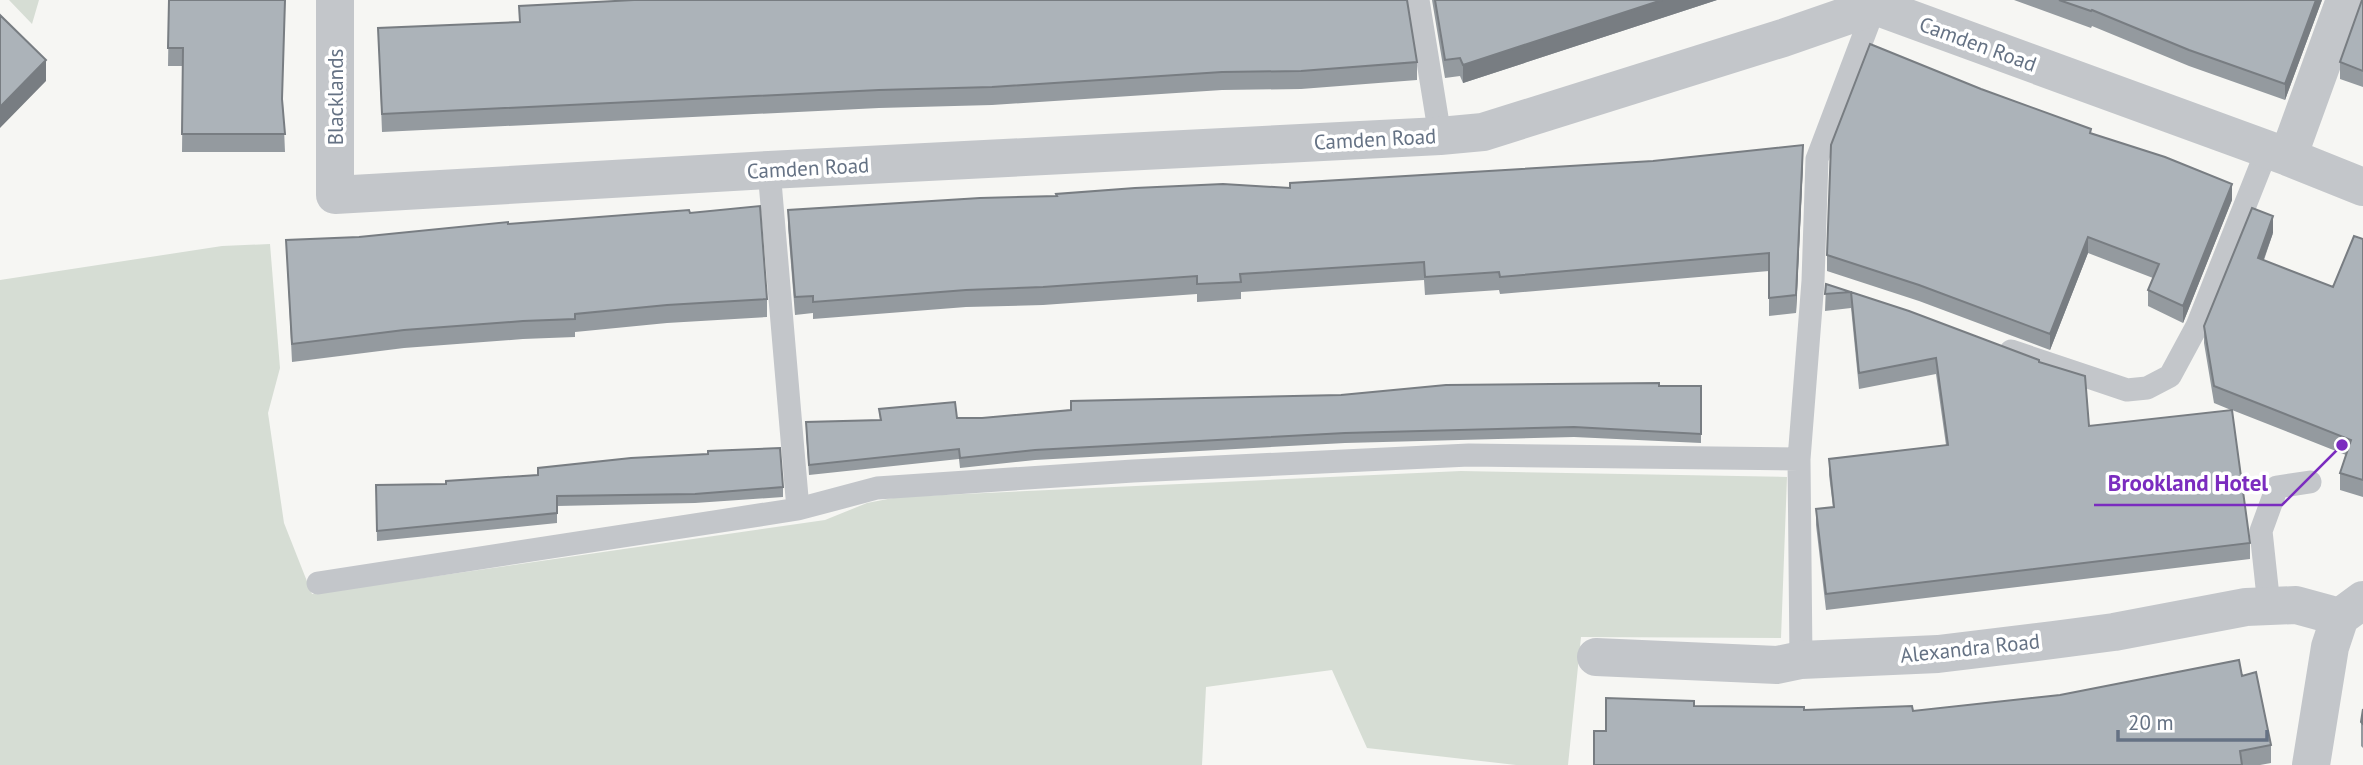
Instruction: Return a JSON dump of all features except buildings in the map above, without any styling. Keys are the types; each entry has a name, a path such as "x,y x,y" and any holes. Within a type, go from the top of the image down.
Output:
{"street":[{"name":"Blacklands","path":"335,0 335,195"},
{"path":"2278,154 2345,0"},
{"name":"Camden Road","path":"335,195 1483,132 1783,38 1892,7 2363,187"},
{"name":"Alexandra Road","path":"1596,657 1777,666 1801,660 1938,654 2114,632 2246,607 2296,605 2352,609"},
{"path":"2311,765 2330,647 2352,609"}],"lane":[{"path":"1418,0 1440,136"},
{"path":"1801,660 1799,459 1813,281 1817,159 1892,7"},
{"path":"1992,344 2127,390 2147,388 2170,376 2197,326 2278,154"},
{"path":"769,170 798,509"},
{"path":"1813,281 1838,290"},
{"path":"318,583 798,509 877,488 1161,469 1469,455 1799,459"},
{"path":"2269,606 2261,531 2277,487 2310,482"}],"shaded area":[{"path":"9,0 39,0 32,24"},
{"path":"270,244 280,368 268,413 284,523 312,594 825,520 867,503 898,497 1461,471 1787,477 1781,638 1581,637 1568,765 1516,765 1367,748 1332,670 1206,687 1202,765 0,765 0,280 222,246"}],"place":[{"name":"Brookland Hotel","path":"2342,445"}]}
